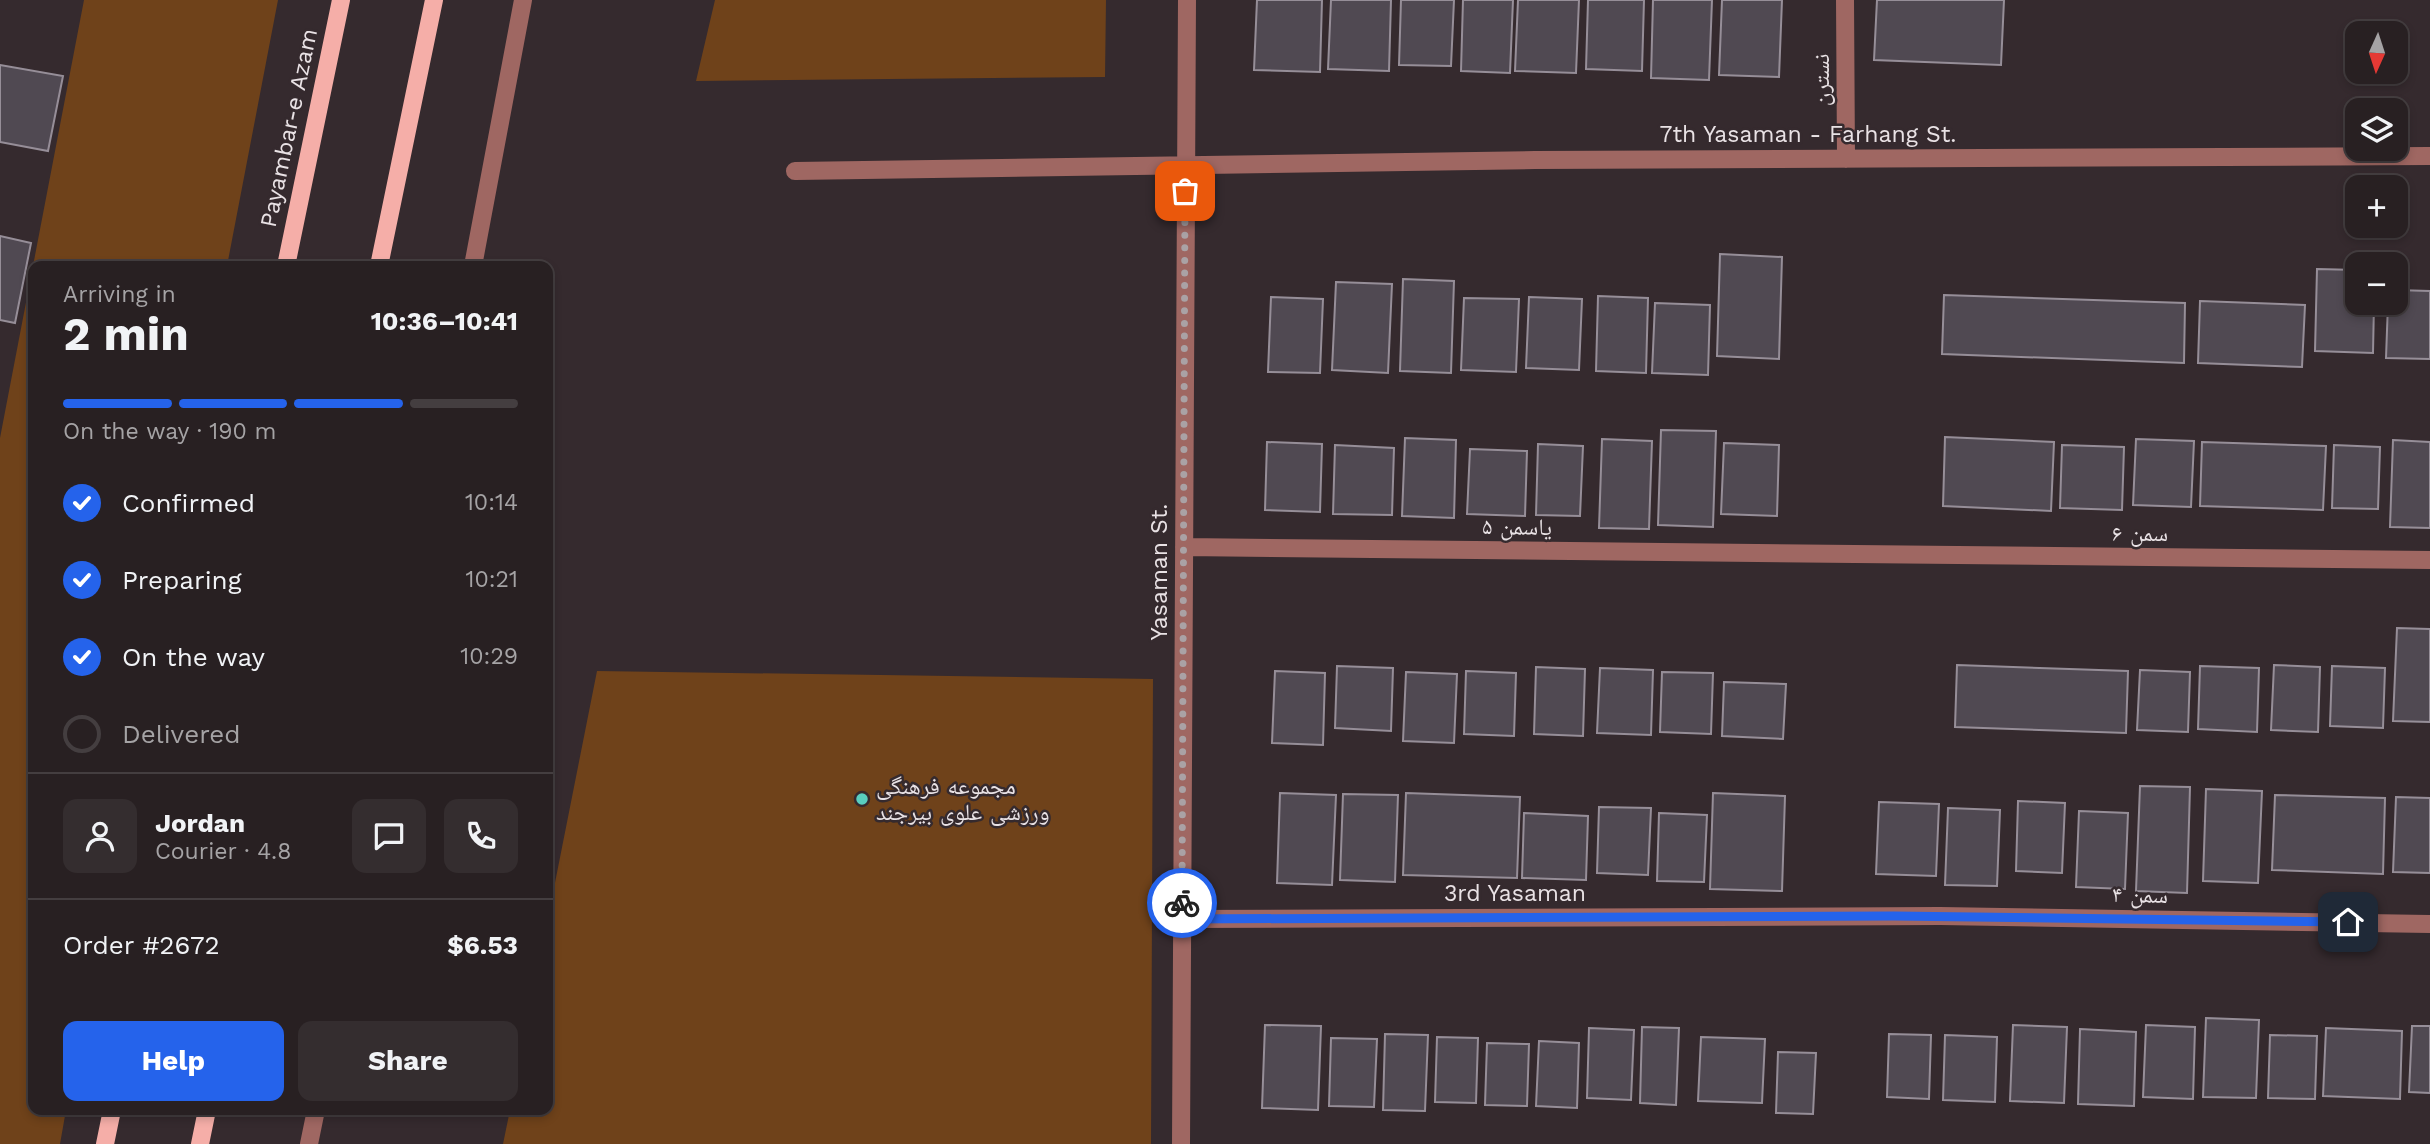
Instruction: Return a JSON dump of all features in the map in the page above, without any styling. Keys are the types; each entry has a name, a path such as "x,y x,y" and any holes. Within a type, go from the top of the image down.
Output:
{"main road":[{"name":"Payambar-e Azam","path":"287,261 341,0"},
{"path":"380,261 433,0"},
{"path":"105,1144 111,1115"},
{"path":"200,1144 206,1115"}],"street":[{"path":"474,261 523,0"},
{"name":"Yasaman St.","path":"1181,1144 1186,0"},
{"name":"نسترن","path":"1845,0 1846,159"},
{"name":"7th Yasaman - Farhang St.","path":"795,171 1185,163 2430,156"},
{"name":"یاسمن ۵","path":"1184,547 1850,556"},
{"name":"سمن ۶","path":"1850,556 2430,560"},
{"name":"3rd Yasaman","path":"1182,919 1849,916"},
{"name":"سمن ۴","path":"1849,916 2430,923"},
{"path":"309,1144 315,1115"}],"shaded area":[{"path":"84,0 278,0 228,261 34,261"},
{"path":"715,0 1106,0 1105,77 696,81"},
{"path":"28,292 28,1115 65,1115 60,1144 0,1144 0,438"},
{"name":"مجموعه فرهنگی ورزشی علوی بیرجند","path":"597,671 1153,679 1151,1144 503,1144 509,1115 553,1115 553,893"}],"building":[{"path":"1257,0 1322,0 1320,72 1254,70"},
{"path":"1331,0 1391,0 1389,71 1328,69"},
{"path":"1401,0 1454,0 1451,66 1399,65"},
{"path":"1463,0 1513,0 1510,73 1461,71"},
{"path":"1518,0 1579,0 1576,73 1515,71"},
{"path":"1588,0 1644,0 1642,71 1586,69"},
{"path":"1653,0 1712,0 1709,80 1651,78"},
{"path":"1722,0 1782,0 1779,77 1719,75"},
{"path":"1877,0 2004,0 2001,65 1874,60"},
{"path":"0,65 63,76 48,151 0,142"},
{"path":"0,236 31,243 15,323 0,320"},
{"path":"1720,254 1782,257 1779,359 1717,356"},
{"path":"2317,269 2345,270 2345,315 2374,315 2373,353 2315,351"},
{"path":"1403,279 1454,281 1451,373 1400,371"},
{"path":"1336,282 1392,284 1388,373 1332,370"},
{"path":"2408,290 2430,291 2430,359 2386,358 2388,315 2408,315"},
{"path":"1944,295 2185,303 2184,363 1942,354"},
{"path":"1598,296 1648,298 1646,373 1596,371"},
{"path":"1271,297 1323,299 1320,373 1268,372"},
{"path":"1529,297 1582,299 1579,370 1526,368"},
{"path":"1464,298 1519,299 1516,372 1461,370"},
{"path":"2200,301 2305,305 2302,367 2198,363"},
{"path":"1655,303 1710,305 1708,375 1652,373"},
{"path":"1661,430 1716,431 1713,527 1658,525"},
{"path":"1945,437 2054,442 2051,511 1943,506"},
{"path":"1405,438 1456,440 1454,518 1402,516"},
{"path":"1602,439 1652,441 1649,529 1599,528"},
{"path":"2136,439 2194,441 2191,507 2133,505"},
{"path":"2393,440 2430,442 2430,528 2390,527"},
{"path":"1267,442 1322,444 1320,512 1265,510"},
{"path":"2202,442 2326,446 2323,510 2200,506"},
{"path":"1724,443 1779,445 1777,516 1721,514"},
{"path":"1538,444 1583,446 1580,516 1536,515"},
{"path":"1335,445 1394,448 1392,515 1333,514"},
{"path":"2062,445 2124,447 2122,510 2060,508"},
{"path":"2334,445 2380,447 2378,509 2332,508"},
{"path":"1470,449 1527,451 1525,516 1467,514"},
{"path":"2397,628 2430,629 2430,722 2393,721"},
{"path":"1957,665 2128,671 2126,733 1955,727"},
{"path":"2274,665 2320,667 2318,732 2271,730"},
{"path":"1337,666 1393,668 1391,731 1335,728"},
{"path":"2200,666 2259,668 2257,732 2198,729"},
{"path":"2332,666 2385,668 2383,728 2330,726"},
{"path":"1536,667 1585,669 1583,736 1534,734"},
{"path":"1600,668 1653,670 1651,735 1597,733"},
{"path":"2140,670 2190,672 2188,732 2137,730"},
{"path":"1275,671 1325,673 1323,745 1272,743"},
{"path":"1466,671 1516,673 1514,736 1464,734"},
{"path":"1406,672 1457,674 1454,743 1403,741"},
{"path":"1662,672 1713,673 1711,734 1660,732"},
{"path":"1724,682 1786,684 1783,739 1722,736"},
{"path":"2140,786 2190,787 2187,893 2136,891"},
{"path":"2206,789 2262,791 2258,883 2203,881"},
{"path":"1280,793 1336,795 1332,885 1277,883"},
{"path":"1406,793 1520,797 1517,878 1403,875"},
{"path":"1713,793 1785,796 1782,891 1710,889"},
{"path":"1343,794 1398,795 1395,882 1340,880"},
{"path":"2275,795 2385,798 2383,874 2272,870"},
{"path":"2396,797 2430,798 2430,873 2393,872"},
{"path":"2018,801 2065,803 2062,873 2016,871"},
{"path":"1879,802 1939,804 1936,876 1876,874"},
{"path":"1599,807 1651,808 1648,875 1597,873"},
{"path":"1948,808 2000,810 1997,886 1945,885"},
{"path":"2079,811 2128,813 2125,889 2076,887"},
{"path":"1524,813 1588,816 1586,880 1522,878"},
{"path":"1659,813 1707,815 1704,882 1657,881"},
{"path":"2206,1018 2259,1020 2256,1098 2203,1097"},
{"path":"1265,1025 1321,1026 1318,1110 1262,1108"},
{"path":"2013,1025 2067,1027 2064,1103 2010,1101"},
{"path":"2146,1025 2195,1027 2193,1099 2143,1097"},
{"path":"2412,1026 2430,1026 2430,1093 2409,1092"},
{"path":"1642,1027 1679,1028 1676,1105 1640,1103"},
{"path":"1589,1028 1634,1030 1631,1100 1587,1098"},
{"path":"2326,1028 2402,1031 2400,1099 2323,1096"},
{"path":"2080,1029 2136,1032 2134,1106 2078,1104"},
{"path":"1385,1034 1428,1035 1425,1111 1383,1110"},
{"path":"1889,1034 1931,1035 1929,1099 1887,1097"},
{"path":"1945,1035 1997,1037 1995,1102 1943,1100"},
{"path":"2270,1035 2317,1036 2315,1099 2268,1098"},
{"path":"1437,1037 1478,1038 1476,1103 1435,1102"},
{"path":"1701,1037 1765,1039 1762,1103 1698,1101"},
{"path":"1331,1038 1377,1039 1374,1107 1329,1106"},
{"path":"1539,1041 1579,1043 1577,1108 1536,1106"},
{"path":"1487,1043 1529,1044 1527,1106 1485,1105"},
{"path":"1778,1052 1816,1053 1813,1114 1776,1113"}],"way so far":[{"path":"1182,903 1185,191"}],"place":[{"name":"مجموعه فرهنگی ورزشی علوی بیرجند","path":"862,799"}],"route":[{"path":"1182,903 1182,919 1894,916 2348,922"}]}
